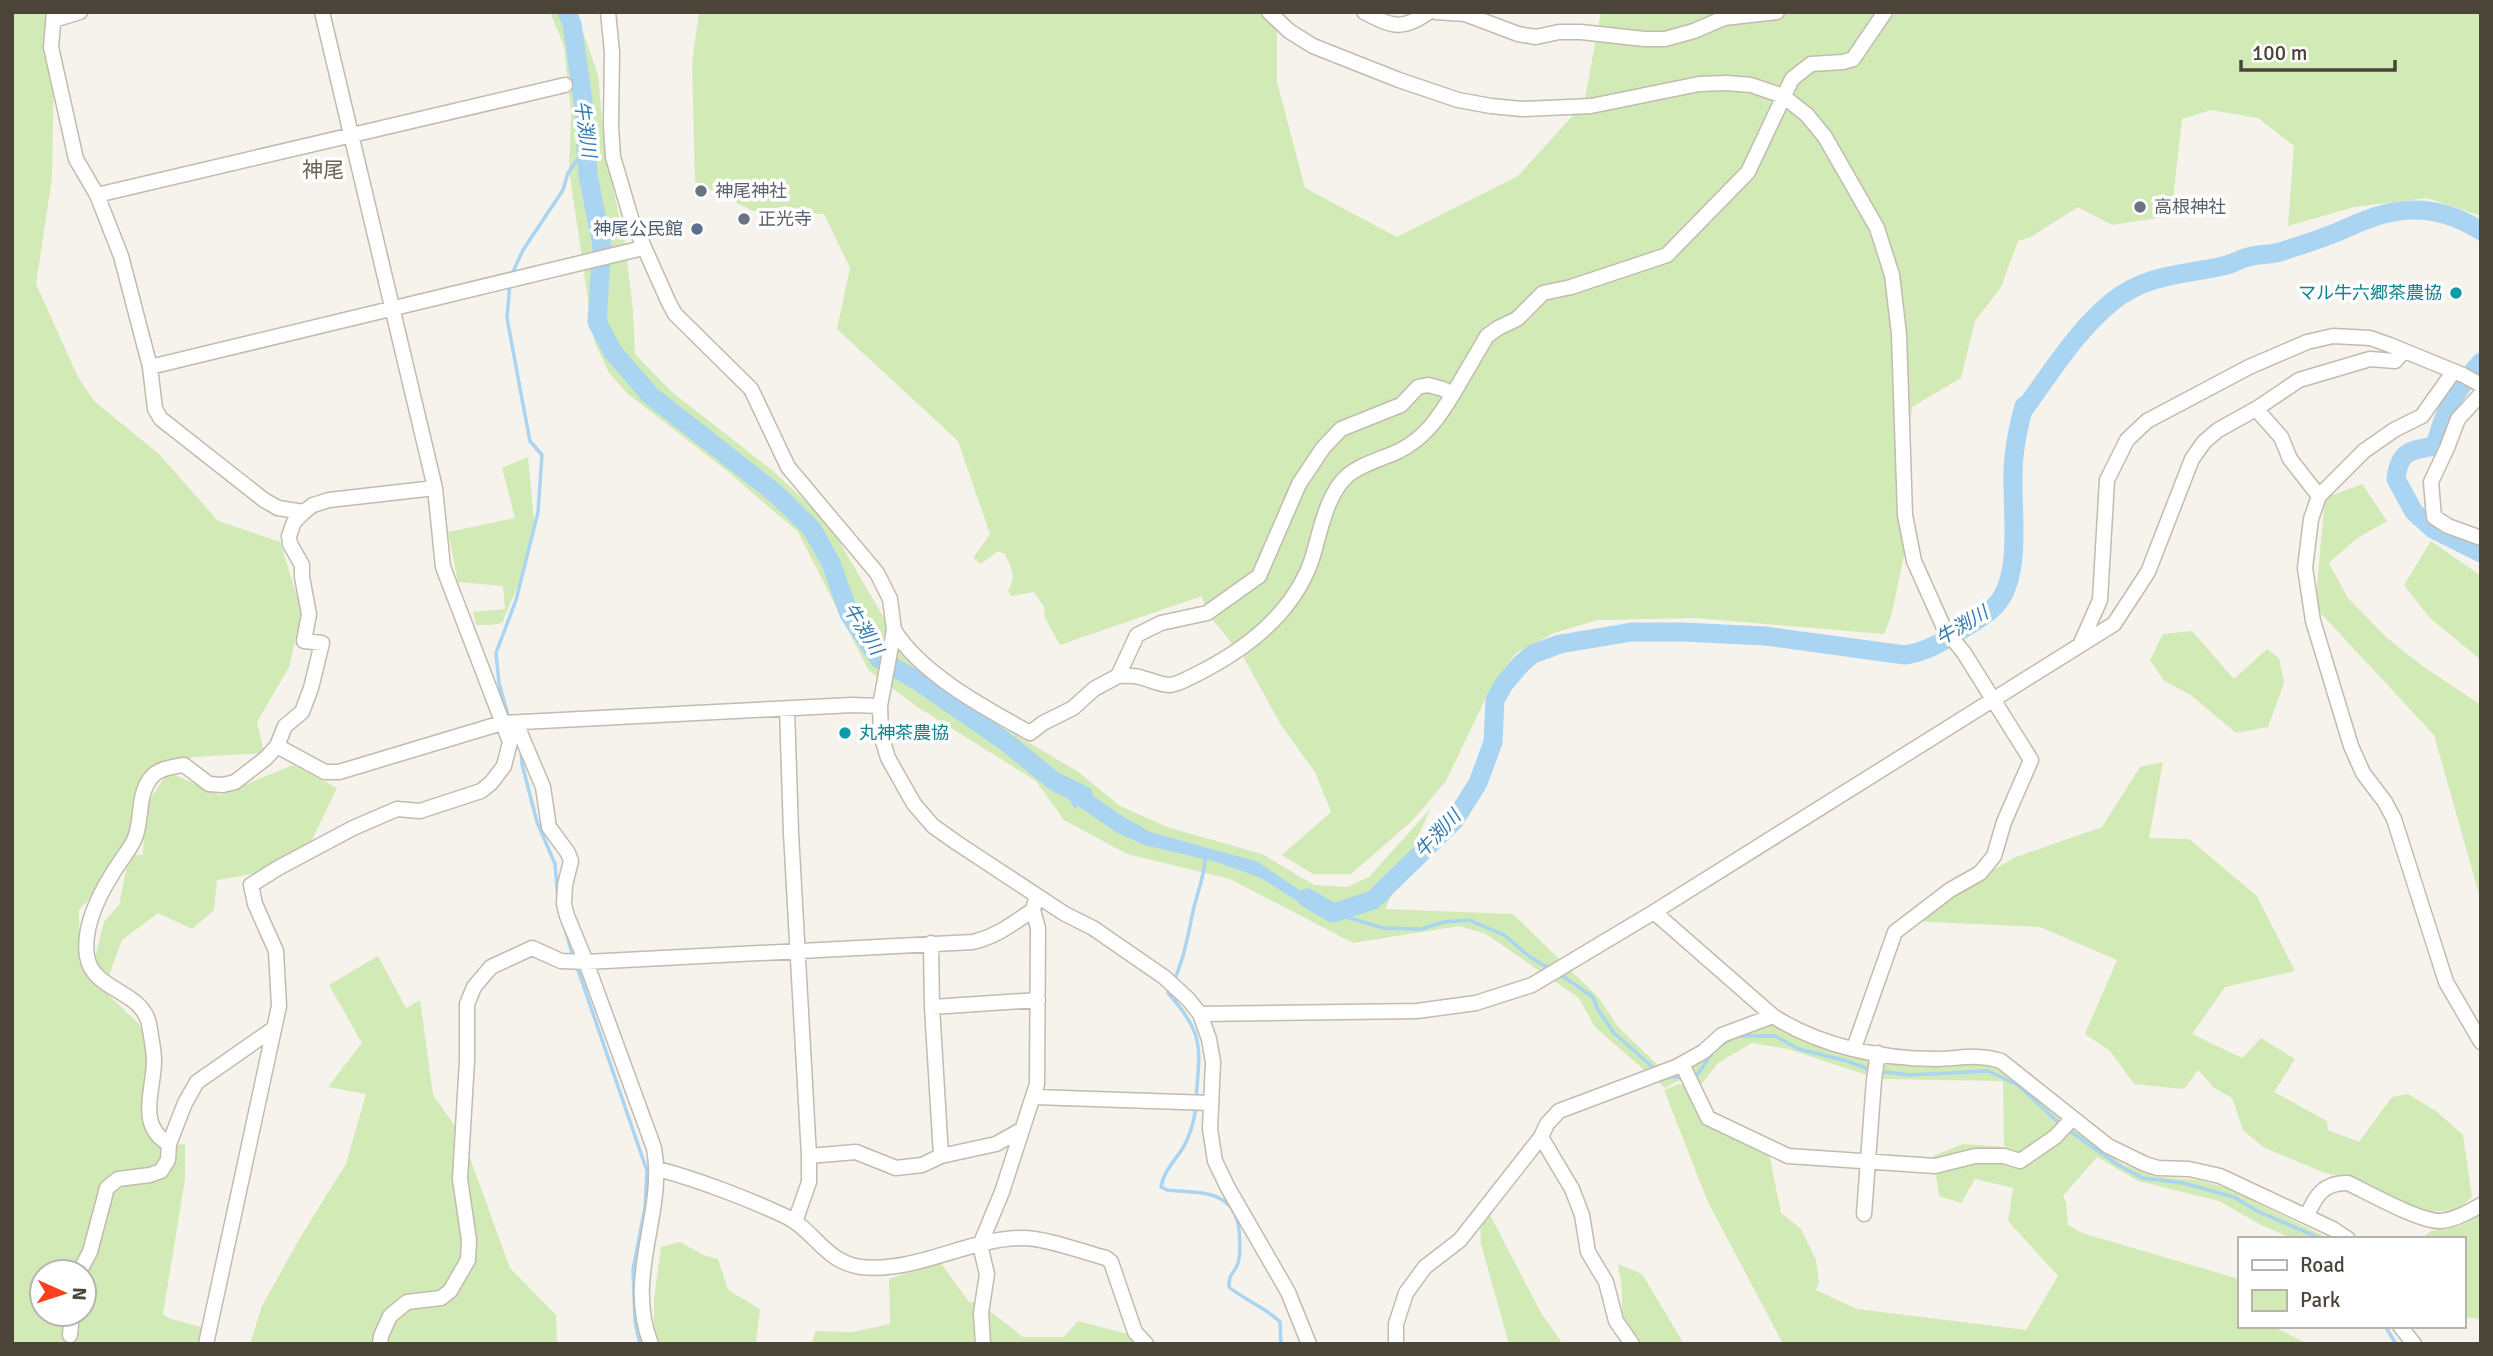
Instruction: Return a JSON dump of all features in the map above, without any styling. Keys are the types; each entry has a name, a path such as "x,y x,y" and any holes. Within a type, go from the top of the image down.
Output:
{"street":[{"path":"80,12 54,16 51,47 54,68 76,159 96,195 124,264 150,367 155,409 161,418 264,500 278,508 304,512"},
{"path":"322,12 435,488 443,567 509,723 543,788 549,827 571,861 564,904 613,1041 646,1122 658,1168 642,1274 643,1309 651,1344"},
{"path":"608,12 612,52 613,157 643,248 676,314 751,389 788,467 877,573 890,599 894,629 880,706 881,735 888,758 914,804 933,825 1035,903 1093,928 1164,978 1188,999 1200,1014 1209,1039 1213,1062 1210,1103 1211,1146 1215,1161 1287,1292 1309,1344"},
{"path":"1269,12 1289,31 1312,46 1399,80 1458,100 1491,107 1591,106 1699,84 1751,85 1783,96 1807,115 1825,137 1877,228 1892,275 1897,305 1905,515 1914,561 1944,628 1964,653 2031,760 2004,822 1994,856 1980,873 1950,890 1895,932 1854,1048"},
{"path":"1364,12 1387,24 1402,27 1429,12"},
{"path":"1436,12 1465,14 1518,34 1536,37 1559,32 1581,32 1665,39 1694,31 1723,15 1777,12"},
{"path":"894,629 911,654 928,669 1030,733 1043,723 1073,708 1094,689 1118,677 1137,676 1169,685 1228,658 1247,645 1287,605 1305,578 1333,497 1346,477 1401,450 1419,438 1435,422 1488,336 1517,319 1543,293 1571,287 1667,255 1748,172 1792,79 1811,64 1853,59 1885,12"},
{"path":"96,195 253,160 351,133 565,85"},
{"path":"150,367 643,248"},
{"path":"2080,646 2100,600 2107,480 2127,440 2147,421 2249,367 2307,342 2333,336 2370,338 2481,385"},
{"path":"1200,1014 1417,1011 1476,1003 1532,985 1654,912 2114,624 2148,572 2192,459 2204,442 2218,430 2299,380 2370,359 2395,361 2403,352"},
{"path":"2458,373 2422,416 2394,430 2364,451 2319,496 2311,519 2305,568 2313,621 2351,746 2363,773 2395,819 2446,982 2481,1042"},
{"path":"1118,677 1137,635 1161,623 1207,613 1259,576 1299,484 1322,447 1341,429 1401,405 1418,387 1427,385 1443,388 1453,394"},
{"path":"2481,394 2458,419 2431,482 2434,517 2448,526 2481,538"},
{"path":"2256,409 2281,437 2290,459 2319,496"},
{"path":"169,1144 152,1129 148,1109 154,1061 148,1021 143,1009 99,978 90,968 86,955 90,922 100,898 136,834 144,789 153,775 167,767 184,765 209,784 235,782 277,746 285,726 302,712 322,643 304,641 309,614 302,565 290,544 289,536 294,522 313,505 329,500 435,488"},
{"path":"277,746 325,772 339,772 509,723 880,706"},
{"path":"787,709 809,1156 809,1182 795,1222"},
{"path":"206,1344 279,992 276,951 255,904 251,885 342,833 397,809 420,811 481,791 504,766 509,751 509,723"},
{"path":"380,1344 390,1315 407,1302 441,1298 450,1291 468,1260 469,1240 460,1179 467,1060 467,1004 474,987 491,967 532,948 561,961 586,962 973,942 1008,929 1035,903"},
{"path":"983,1344 981,1313 986,1274 980,1245 1002,1192 1021,1130 1035,1097 1037,1084 1038,928 1035,903"},
{"path":"1654,912 1773,1016 1807,1035 1878,1053 1936,1059 1978,1056 2001,1061 2108,1146 2158,1168 2204,1171 2220,1176 2307,1216 2344,1237"},
{"path":"931,943 941,1156"},
{"path":"932,1007 1038,1000"},
{"path":"1396,1344 1396,1324 1406,1293 1425,1267 1460,1240 1559,1111 1682,1064 1703,1052 1722,1035 1773,1016"},
{"path":"87,1258 107,1188 118,1179 161,1171 168,1160 169,1144 185,1103 197,1082 273,1029"},
{"path":"1864,1214 1878,1053"},
{"path":"1682,1064 1708,1118 1788,1156 1935,1166 1975,1156 2004,1156 2020,1161 2055,1137 2072,1119"},
{"path":"1035,1097 1210,1103"},
{"path":"809,1156 856,1152 896,1168 922,1165 941,1156 996,1143 1021,1130"},
{"path":"1541,1137 1572,1189 1582,1215 1588,1252 1606,1282 1616,1321 1632,1344"},
{"path":"658,1168 795,1222 828,1253 845,1263 862,1267 907,1264 980,1245 1023,1238 1106,1258 1111,1262 1135,1332 1146,1344"},
{"path":"2307,1216 2315,1197 2324,1188 2339,1183 2348,1183 2424,1218 2439,1221 2460,1217 2481,1205"},
{"path":"70,1335 71,1328"},
{"path":"2402,1328 2414,1344"}],"green space":[{"path":"14,12 55,12 52,178 36,284 78,377 94,401 159,454 218,521 280,542 302,612 289,667 257,722 264,753 194,757 160,766 141,782 126,841 113,857 93,894 79,910 79,963 139,1024 149,1051 144,1122 158,1147 185,1144 185,1179 163,1314 168,1318 215,1331 212,1344 12,1344 12,19"},
{"path":"550,12 576,12 598,75 605,152 625,242 635,354 672,392 773,471 828,522 902,649 1000,726 1077,771 1120,806 1167,827 1262,854 1314,885 1347,887 1369,877 1431,808 1385,909 1513,914 1599,998 1618,1027 1660,1067 1725,1036 1770,1022 1821,1045 2000,1064 2086,1138 2124,1165 2161,1177 2198,1180 2227,1188 2326,1237 2289,1237 2263,1226 2219,1201 2138,1181 2097,1157 2063,1196 2068,1225 2082,1233 2238,1279 2238,1328 2276,1328 2308,1344 1783,1344 1707,1200 1664,1090 1679,1084 1696,1086 1711,1115 1760,1136 1770,1158 1781,1213 1801,1229 1816,1260 1819,1282 1816,1290 1857,1309 2026,1330 2058,1276 2008,1221 2013,1188 1975,1179 1961,1203 1939,1196 1933,1156 1963,1144 2006,1147 2003,1081 1879,1079 1788,1049 1752,1043 1718,1063 1701,1085 1678,1081 1665,1088 1595,1027 1579,998 1486,934 1459,926 1353,943 1230,879 1127,854 1064,820 1036,781 916,706 869,671 798,532 727,471 628,394 609,373 594,341 569,170 571,112 564,46"},
{"path":"699,12 1277,12 1277,82 1305,188 1397,237 1518,176 1584,103 1601,12 2481,12 2481,216 2427,198 2354,207 2288,226 2294,146 2258,118 2211,110 2182,119 2171,216 2112,225 2078,207 2031,237 2018,241 2001,287 1975,321 1961,378 1912,407 1902,499 1908,537 1891,617 1884,634 1695,618 1598,620 1554,633 1515,654 1489,691 1446,781 1412,821 1351,874 1313,874 1282,855 1331,812 1315,772 1281,725 1244,658 1207,613 1202,596 1060,645 1045,618 1044,607 1034,592 1011,596 1008,591 1012,572 1005,554 998,551 981,564 973,558 990,534 958,441 837,329 850,268 824,214 753,211 695,182 692,64"},
{"path":"528,457 534,521 518,585 502,623 476,625 473,612 505,609 503,586 458,582 448,532 515,518 502,468"},
{"path":"2362,484 2387,521 2356,539 2329,563 2348,598 2386,637 2421,665 2481,705 2481,901 2434,735 2315,607 2325,498"},
{"path":"2431,541 2481,576 2481,660 2430,618 2404,585"},
{"path":"2192,631 2234,679 2267,649 2279,658 2284,683 2268,727 2236,733 2191,695 2164,681 2150,660 2163,634"},
{"path":"2163,762 2149,838 2189,839 2257,896 2295,971 2225,987 2192,1034 2242,1058 2261,1038 2295,1059 2274,1092 2327,1121 2328,1130 2359,1142 2392,1097 2408,1094 2436,1111 2463,1135 2472,1197 2458,1210 2422,1212 2351,1178 2325,1173 2263,1147 2243,1130 2232,1098 2214,1088 2198,1070 2184,1089 2134,1084 2110,1051 2085,1034 2117,960 2040,927 1909,921 1934,903 2016,857 2102,827 2140,767"},
{"path":"293,765 337,788 311,842 259,873 217,880 214,910 192,929 158,913 122,940 108,978 93,965 104,922 119,905 129,855 143,855 145,807 168,772 220,795"},
{"path":"378,956 406,1008 420,1000 433,1095 462,1136 510,1268 556,1315 557,1344 250,1344 262,1306 346,1164 366,1094 328,1087 362,1043 329,985"},
{"path":"1489,1213 1541,1313 1563,1344 1509,1344 1481,1244 1480,1224"},
{"path":"2481,1214 2481,1321 2465,1317 2465,1237 2423,1237 2431,1231 2460,1226"},
{"path":"680,1242 703,1255 718,1259 728,1290 760,1309 756,1344 656,1344 654,1300 661,1247"},
{"path":"940,1262 969,1302 986,1302 990,1311 1023,1337 1064,1337 1078,1321 1131,1335 1138,1344 811,1344 816,1331 853,1332 890,1324 889,1279"},
{"path":"1618,1264 1642,1274 1684,1344 1635,1344 1622,1312"}],"water":[{"path":"1067,777 1092,789 1092,795 1150,832 1258,862 1333,913 1307,907 1261,878 1217,862 1144,845 1116,832 1078,806 1075,809 1061,786 1054,781 1065,781"}],"waterway":[{"name":"牛渕川","path":"567,12 572,24 583,101 588,175 602,246 597,322 613,352 650,395 775,493 812,529 831,563 849,614 879,659 918,681 1006,742 1054,781 1076,792"},
{"path":"511,276 523,250 563,190 568,173 579,157 587,154"},
{"name":"牛渕川","path":"1307,898 1333,913 1373,900 1454,821 1478,783 1493,742 1495,700 1504,684 1533,654 1560,644 1632,632 1682,632 1765,636 1905,655 1935,645 1983,616 2000,600 2011,572 2014,539 2014,457 2024,406 2025,408 2088,325 2126,292 2152,280 2280,252 2391,212 2421,210 2439,213 2456,218 2481,231"},
{"path":"509,719 499,683 496,653 516,600 538,512 542,455 530,441 522,399 507,318 510,283"},
{"name":"牛渕川","path":"2481,362 2452,401 2435,446 2412,451 2403,457 2396,479 2414,512 2433,529 2481,553"},
{"path":"521,749 522,764 537,822 555,864 558,900"},
{"path":"1174,981 1185,947 1205,857"},
{"path":"1333,913 1383,928 1421,929 1444,922 1469,920 1504,935 1530,957 1552,970"},
{"path":"565,928 573,957"},
{"path":"576,964 647,1171 645,1208 633,1269 635,1322 640,1344"},
{"path":"1558,973 1593,997 1598,1010 1614,1033 1656,1070"},
{"path":"1170,988 1168,993 1189,1020 1197,1042 1199,1067 1196,1099"},
{"path":"1692,1077 1697,1075 1715,1049 1735,1036 1775,1036 1799,1049 1871,1070"},
{"path":"1878,1071 1909,1075 1988,1071 2018,1085 2061,1125"},
{"path":"1665,1076 1685,1078"},
{"path":"1196,1107 1189,1137 1167,1171 1161,1187 1214,1196 1231,1207 1239,1230 1240,1255 1229,1287 1280,1322 1281,1344"},
{"path":"2067,1129 2118,1165 2143,1178 2183,1183 2234,1197 2257,1211 2317,1237"},
{"path":"2386,1328 2396,1344"}],"place":[{"name":"神尾神社","path":"701,191"},
{"name":"高根神社","path":"2140,207"},
{"name":"正光寺","path":"744,219"},
{"name":"神尾公民館","path":"697,229"},
{"name":"マル牛六郷茶農協","path":"2456,293"},
{"name":"丸神茶農協","path":"845,733"}],"district":[{"name":"神尾","path":"323,170"}]}
